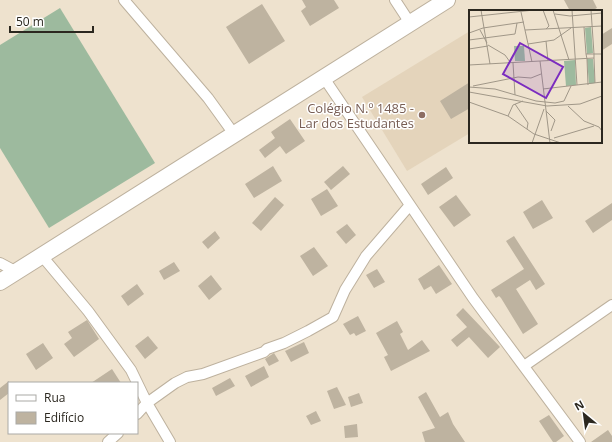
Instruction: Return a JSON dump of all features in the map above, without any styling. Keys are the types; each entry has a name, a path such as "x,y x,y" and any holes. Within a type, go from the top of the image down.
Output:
{"main road":[{"path":"0,282 447,0"}],"street":[{"path":"124,0 203,92 234,134"},
{"path":"395,0 410,23"},
{"path":"324,78 473,298 580,442"},
{"path":"138,413 147,403 175,383 187,377 203,374 264,352 312,329 333,316 345,290 366,256 410,205"},
{"path":"42,256 88,311 131,370 137,382"},
{"path":"0,263 17,272"},
{"path":"524,366 612,304"},
{"path":"138,384 170,442"},
{"path":"108,442 117,434"}],"shaded area":[{"name":"Colégio N.º 1485 - Lar dos Estudantes","path":"469,32 469,134 407,171 362,97"}],"green space":[{"path":"60,8 155,163 49,228 0,148 0,45"}],"building":[{"path":"302,0 334,0 339,8 310,26 301,11 306,7"},
{"path":"564,0 593,0 597,8 593,10 569,10"},
{"path":"262,4 285,41 249,64 226,27"},
{"path":"612,28 612,44 602,50 602,34"},
{"path":"469,83 469,109 451,119 440,101"},
{"path":"290,119 305,141 286,154 280,146 265,158 259,150 275,138 271,132"},
{"path":"273,166 282,181 254,198 245,184"},
{"path":"343,166 350,174 331,190 324,182"},
{"path":"446,167 453,178 428,195 421,184"},
{"path":"327,189 338,206 321,216 311,199"},
{"path":"456,195 471,215 454,227 439,207"},
{"path":"275,197 284,205 261,231 252,223"},
{"path":"542,200 553,218 533,229 523,212"},
{"path":"612,203 612,220 593,233 585,221"},
{"path":"347,224 356,235 346,244 336,232"},
{"path":"215,231 220,238 208,249 202,242"},
{"path":"514,236 545,284 536,290 530,280 516,289 538,324 523,334 501,298 499,296 496,298 491,290 524,269 506,241"},
{"path":"314,247 328,266 313,276 300,256"},
{"path":"174,262 180,271 164,280 159,271"},
{"path":"439,265 452,284 436,294 431,286 424,290 418,279"},
{"path":"377,269 385,282 374,288 366,275"},
{"path":"211,275 222,289 209,300 198,286"},
{"path":"137,284 144,294 128,306 121,296"},
{"path":"463,308 500,347 488,358 469,337 457,347 451,340 467,327 456,315"},
{"path":"358,316 366,331 356,336 354,333 350,335 343,324"},
{"path":"87,320 99,339 74,357 64,344 72,338 68,332"},
{"path":"397,321 403,332 400,334 408,350 422,340 430,351 391,371 384,357 388,355 376,333"},
{"path":"148,336 158,348 145,359 135,346"},
{"path":"304,342 309,353 291,362 285,351"},
{"path":"43,343 53,358 36,370 26,354"},
{"path":"274,353 279,361 269,366 265,359"},
{"path":"264,366 269,377 251,387 245,376"},
{"path":"112,369 120,382 92,382"},
{"path":"230,378 235,386 216,396 212,388"},
{"path":"9,381 8,394 0,400 0,388"},
{"path":"337,387 346,405 334,409 327,391"},
{"path":"426,392 440,417 448,412 453,424 465,442 425,442 422,432 435,428 418,397"},
{"path":"359,393 363,403 351,407 348,397"},
{"path":"316,411 321,421 311,425 306,416"},
{"path":"549,415 564,436 556,442 553,442 539,421"},
{"path":"357,424 358,437 345,438 344,426"},
{"path":"608,430 612,436 612,442 591,442"}],"place":[{"name":"Colégio N.º 1485 - Lar dos Estudantes","path":"422,115"}]}
